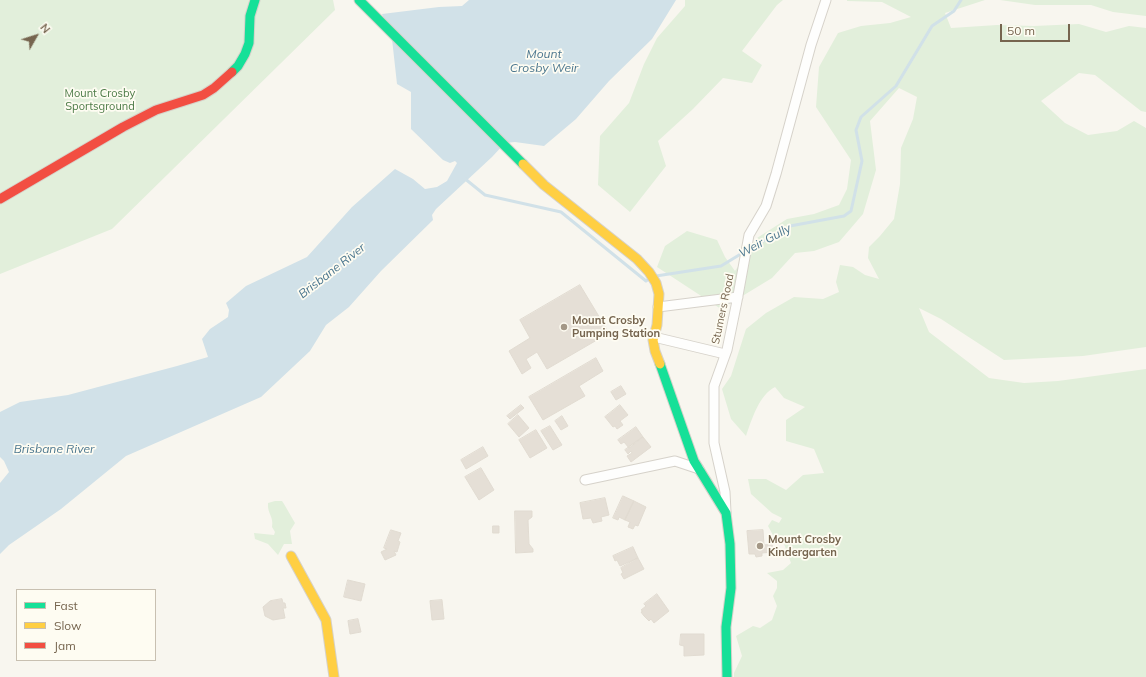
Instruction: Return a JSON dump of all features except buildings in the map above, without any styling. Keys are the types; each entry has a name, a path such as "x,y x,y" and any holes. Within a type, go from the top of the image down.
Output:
{"street":[{"path":"0,200 123,127 156,110 203,95 214,88 231,74 245,54 249,43 250,16 255,0"},
{"name":"Stumers Road","path":"359,0 544,185 650,272 656,283 659,294 654,337 655,351 694,461 726,513"},
{"name":"Stumers Road","path":"727,677 726,627 730,588 730,544 725,492 714,442 714,386 725,354 738,297 749,235 766,206 811,45 826,0"},
{"path":"658,307 738,297"},
{"path":"654,337 725,354"},
{"path":"585,480 675,461 699,469"},
{"path":"291,556 326,620 334,677"}],"green space":[{"name":"Mount Crosby Sportsground","path":"0,0 333,0 335,10 112,229 0,274"},
{"path":"685,0 783,0 777,5 742,51 762,65 752,83 723,78 693,109 658,141 666,166 630,212 598,185 600,136 629,103 644,64 657,38 685,6"},
{"path":"847,0 985,0 945,13 951,28 997,25 1034,26 1079,24 1106,32 1129,26 1146,28 1146,112 1141,111 1095,75 1079,73 1041,101 1065,123 1088,135 1117,131 1134,121 1146,128 1146,347 1083,356 1004,360 941,319 919,308 929,332 989,378 1024,383 1058,381 1146,369 1146,677 734,677 734,673 742,656 736,636 753,626 760,628 772,620 777,606 773,596 777,588 777,581 767,573 783,570 791,563 783,541 774,537 768,526 772,520 779,523 782,518 772,513 751,494 748,479 766,479 786,490 803,475 824,473 814,449 786,441 786,420 805,407 784,398 775,387 769,391 760,402 746,436 731,419 722,389 731,376 746,329 766,313 794,297 823,299 839,292 836,282 840,265 853,267 865,275 879,279 868,258 869,247 894,219 900,184 901,148 913,119 917,97 899,88 870,121 876,170 863,214 839,242 814,251 795,253 772,278 721,309 657,267 665,246 687,231 717,240 725,257 735,271 757,238 787,219 814,214 839,205 847,189 851,160 816,107 819,67 838,33 861,26 890,23 911,17 882,2"},
{"path":"1000,0 1146,0 1146,16 1113,12 1091,5 1035,5"},
{"path":"282,501 295,523 290,531 292,544 284,544 278,555 268,544 255,539 254,533 274,535 275,532 272,527 268,503"}],"water":[{"name":"Brisbane River","path":"469,0 676,0 652,39 609,81 576,119 544,146 515,142 505,143 436,209 432,215 433,220 381,271 349,307 326,325 310,351 261,397 126,456 61,509 9,545 0,554 0,483 9,472 4,461 0,457 0,412 20,402 68,395 208,357 202,339 210,329 228,317 229,310 226,303 246,286 307,257 352,207 395,169 413,179 425,189 437,187 447,181 457,163 455,161 450,163 443,160 411,129 411,92 397,84 392,39 382,14 439,7 462,6"}],"waterway":[{"name":"Weir Gully","path":"749,249 790,226 844,216 851,211 862,161 856,130 861,117 896,86 932,26 954,11 961,0"},
{"name":"Weir Gully","path":"464,178 485,195 561,212 646,281 649,279"},
{"name":"Weir Gully","path":"656,276 721,266 744,252"}],"traffic: fast":[{"path":"232,72 238,66 249,43 250,16 255,0"},
{"path":"359,0 523,164"},
{"path":"660,364 694,461 726,513 730,544 731,588 726,627 727,677"}],"traffic: slow":[{"path":"523,164 544,185 637,259 649,272 656,283 659,294 657,325 653,340 660,364"},
{"path":"291,556 326,620 334,677"}],"traffic: jam":[{"path":"0,199 123,127 156,110 203,95 214,88 232,72"}],"place":[{"name":"Mount Crosby Pumping Station","path":"564,327"},
{"name":"Mount Crosby Kindergarten","path":"760,546"}],"water label":[{"name":"Mount Crosby Weir","path":"544,61"}]}
